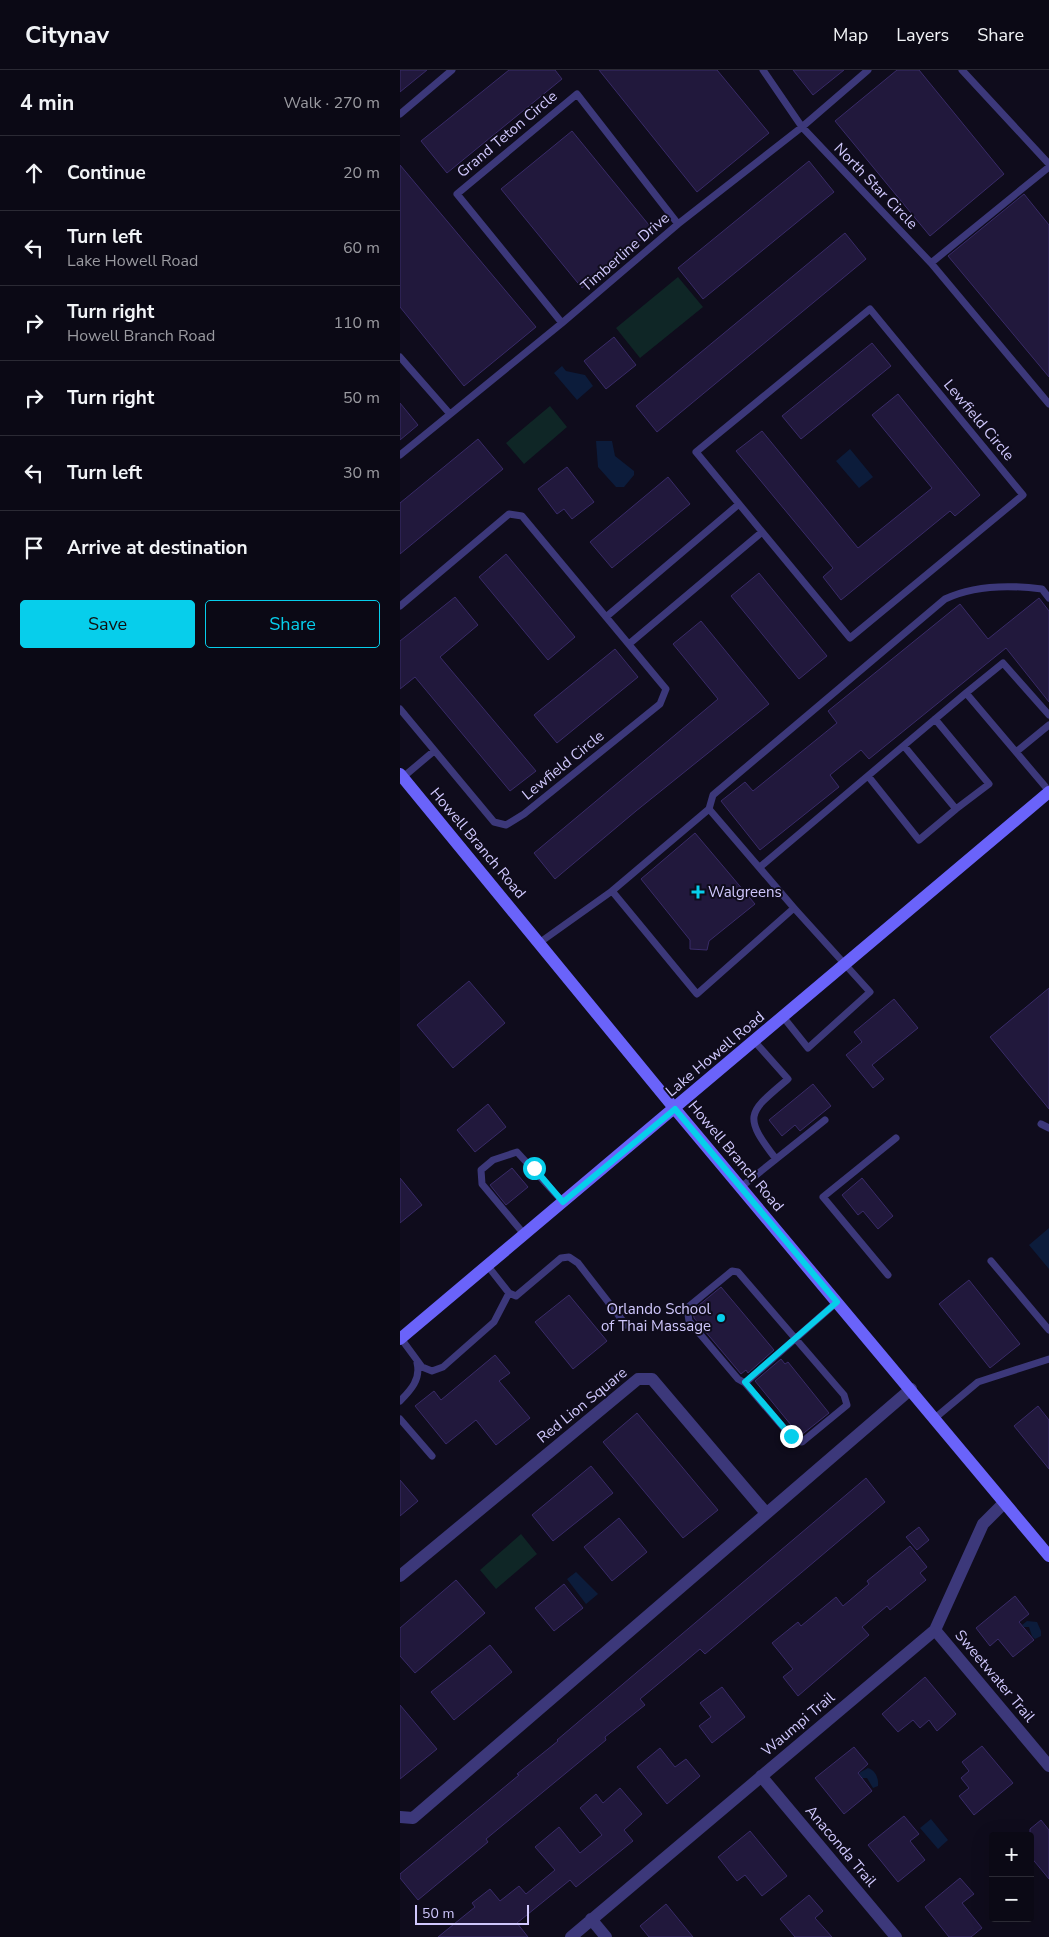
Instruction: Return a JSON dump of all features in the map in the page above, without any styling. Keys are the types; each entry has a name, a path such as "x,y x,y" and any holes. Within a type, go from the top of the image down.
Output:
{"main road":[{"name":"Howell Branch Road","path":"401,777 675,1109 1049,1555"},
{"name":"Lake Howell Road","path":"400,1338 784,1018 1049,791"}],"street":[{"name":"Red Lion Square","path":"400,1576 638,1379 652,1379 766,1512"},
{"path":"400,1817 413,1818 911,1389"},
{"name":"Waumpi Trail","path":"571,1937 935,1630 983,1524 1004,1503"},
{"name":"Sweetwater Trail","path":"935,1630 1049,1766"},
{"name":"Anaconda Trail","path":"762,1776 896,1937"},
{"path":"591,1920 606,1937"}],"lane":[{"path":"400,114 452,70"},
{"name":"North Star Circle","path":"763,70 802,127 931,263 1049,404"},
{"name":"Timberline Drive","path":"400,456 562,323 678,224 802,127 868,70"},
{"path":"931,263 1049,166 962,70"},
{"name":"Grand Teton Circle","path":"562,323 457,194 577,94 678,224"},
{"name":"Lewfield Circle","path":"870,309 1023,495 850,638 762,532 696,452 870,309"},
{"path":"400,357 450,414"},
{"path":"606,617 739,504"},
{"name":"Lewfield Circle","path":"400,606 509,514 522,516 666,689 660,704 524,814 506,825 494,822 400,709"},
{"path":"629,644 762,532"},
{"path":"539,943 612,890 709,809 714,795 946,599 962,592 1018,586 1042,589 1049,598"},
{"path":"760,868 935,719 1004,663 1049,715"},
{"path":"966,693 1049,791"},
{"path":"868,776 919,840 989,784 935,719"},
{"path":"1016,752 1049,725"},
{"path":"904,746 956,809"},
{"path":"401,777 434,751"},
{"path":"709,809 794,908 847,964 870,992 808,1048 784,1018"},
{"path":"612,890 697,994 794,908"},
{"path":"755,1042 788,1079 761,1102 754,1112 752,1123 776,1159"},
{"path":"741,1186 825,1120"},
{"path":"1041,1124 1049,1128"},
{"path":"888,1275 823,1197 896,1138"},
{"path":"524,1234 482,1184 481,1170 493,1160 516,1152 563,1202"},
{"path":"487,1265 509,1293 516,1296 561,1258 569,1258 578,1263 626,1325"},
{"path":"991,1261 1049,1330"},
{"path":"732,1270 738,1272 844,1395 847,1405 802,1442 795,1441 745,1382 738,1379 689,1321 687,1308 732,1270"},
{"path":"400,1338 422,1367 432,1371 443,1368 494,1322 509,1293"},
{"path":"745,1382 837,1302"},
{"path":"935,1418 978,1382 1049,1359"},
{"path":"400,1401 412,1389 419,1373 417,1360"},
{"path":"400,1419 432,1456"}],"green space":[{"path":"678,277 703,307 640,358 616,328"},
{"path":"550,406 567,427 524,464 506,443"},
{"path":"521,1534 537,1554 496,1589 480,1570"}],"water":[{"path":"562,366 566,371 585,375 593,386 577,400 554,373"},
{"path":"596,441 612,441 615,456 634,471 634,475 624,487 616,487 598,467"},
{"path":"850,449 873,477 859,488 836,461"},
{"path":"1049,1228 1049,1269 1029,1245"},
{"path":"576,1572 598,1594 586,1604 567,1579"},
{"path":"1027,1621 1037,1622 1041,1636 1035,1639 1032,1636 1029,1627 1022,1625"},
{"path":"868,1768 875,1772 878,1780 878,1786 873,1788 867,1778 862,1778 859,1773"},
{"path":"931,1819 948,1840 938,1849 920,1828"}],"building":[{"path":"400,70 427,70 400,92"},
{"path":"509,70 555,70 562,79 447,173 421,141"},
{"path":"599,70 717,70 769,133 697,192"},
{"path":"793,70 844,70 813,95"},
{"path":"897,70 919,70 1004,174 930,236 835,121"},
{"path":"572,131 653,230 582,288 501,189"},
{"path":"809,161 834,192 703,299 678,268"},
{"path":"400,165 536,327 464,386 400,307"},
{"path":"1024,194 1049,225 1049,377 948,256"},
{"path":"845,233 866,259 657,432 636,406"},
{"path":"614,337 636,365 606,389 584,361"},
{"path":"872,343 891,366 801,439 782,416"},
{"path":"898,394 980,495 955,516 950,511 841,600 823,577 833,568 736,451 762,431 858,548 932,488 872,415"},
{"path":"400,403 418,425 400,440"},
{"path":"478,439 503,469 400,554 400,503"},
{"path":"567,467 594,502 572,519 564,509 557,514 538,489"},
{"path":"668,477 690,504 612,568 590,542"},
{"path":"506,554 575,637 548,660 479,577"},
{"path":"759,573 827,656 799,679 731,596"},
{"path":"455,597 478,625 440,657 536,771 510,791 415,677 400,689 400,641"},
{"path":"1039,598 1049,611 1049,702 1006,648 869,759 861,750 830,775 839,787 760,850 721,801 745,782 753,791 837,723 828,711 960,604 988,639"},
{"path":"701,621 769,704 555,879 534,853 718,699 673,644"},
{"path":"615,649 638,677 557,743 534,715"},
{"name":"Walgreens","path":"695,833 755,904 709,941 707,950 690,949 690,940 641,879"},
{"path":"469,981 505,1023 453,1068 417,1025"},
{"path":"1049,988 1049,1109 990,1037"},
{"path":"894,999 918,1028 872,1065 884,1079 873,1088 846,1055 862,1042 854,1032"},
{"path":"813,1084 831,1106 800,1131 795,1125 782,1136 769,1120"},
{"path":"488,1104 506,1127 475,1152 457,1130"},
{"path":"512,1168 528,1187 506,1205 490,1185"},
{"path":"400,1178 422,1205 400,1223"},
{"path":"862,1178 893,1216 878,1229 863,1211 858,1215 842,1195"},
{"path":"969,1280 1020,1344 990,1368 939,1304"},
{"path":"721,1287 774,1350 748,1373 746,1370 741,1374 694,1318 693,1310"},
{"path":"569,1295 607,1341 573,1369 535,1322"},
{"path":"495,1355 510,1373 499,1381 530,1418 496,1445 476,1420 446,1444 415,1406 434,1391 441,1400"},
{"path":"781,1359 785,1364 788,1362 829,1413 800,1436 755,1381"},
{"path":"1038,1406 1049,1420 1049,1469 1014,1426"},
{"path":"637,1413 718,1510 683,1538 603,1442"},
{"path":"591,1466 613,1493 553,1541 532,1515"},
{"path":"866,1478 885,1502 705,1654 700,1649 640,1699 645,1705 605,1737 606,1740 486,1839 488,1842 418,1900 400,1878 400,1874 519,1775 517,1774"},
{"path":"400,1480 418,1501 400,1516"},
{"path":"619,1518 647,1552 612,1581 584,1547"},
{"path":"919,1527 929,1540 917,1550 906,1537"},
{"path":"910,1546 927,1567 920,1573 926,1580 890,1610 887,1606 862,1627 869,1635 798,1696 783,1677 793,1669 772,1643 798,1622 801,1626 836,1597 843,1606 869,1584 867,1581"},
{"path":"456,1580 485,1613 415,1673 400,1656 400,1628"},
{"path":"564,1584 583,1608 554,1631 535,1608"},
{"path":"1015,1596 1029,1614 1019,1622 1034,1640 1013,1657 998,1639 990,1646 976,1628"},
{"path":"490,1645 512,1672 454,1720 431,1692"},
{"path":"925,1677 956,1714 937,1731 929,1720 920,1728 913,1720 898,1732 882,1714"},
{"path":"722,1687 745,1717 712,1743 699,1726 711,1717 700,1703"},
{"path":"400,1705 437,1749 400,1779"},
{"path":"982,1746 1013,1783 974,1815 959,1796 969,1788 961,1778 969,1771 962,1762"},
{"path":"854,1747 868,1764 858,1773 872,1791 844,1814 815,1778"},
{"path":"660,1748 675,1767 686,1759 700,1776 667,1804 637,1767"},
{"path":"620,1788 642,1814 624,1830 633,1841 576,1887 570,1880 517,1923 528,1937 438,1937 475,1907 472,1903 490,1889 500,1901 519,1886 526,1894 555,1870 535,1847 559,1827 580,1853 602,1835 580,1808 596,1794 603,1803"},
{"path":"904,1816 919,1834 910,1841 925,1860 898,1882 868,1845"},
{"path":"1041,1820 1049,1830 1049,1879 1034,1861 1034,1832 1030,1832 1030,1829"},
{"path":"750,1831 787,1876 762,1896 745,1875 737,1881 718,1857"},
{"path":"960,1878 974,1894 962,1903 982,1928 971,1937 949,1937 925,1907"},
{"path":"809,1895 823,1911 815,1918 832,1937 795,1937 780,1919"},
{"path":"666,1904 693,1937 649,1937 640,1926"}],"place":[{"name":"Walgreens","path":"698,892"},
{"name":"Orlando School of Thai Massage","path":"721,1318"}],"route":[{"path":"534,1168 563,1202 675,1109 837,1302 745,1382 791,1436"}]}
